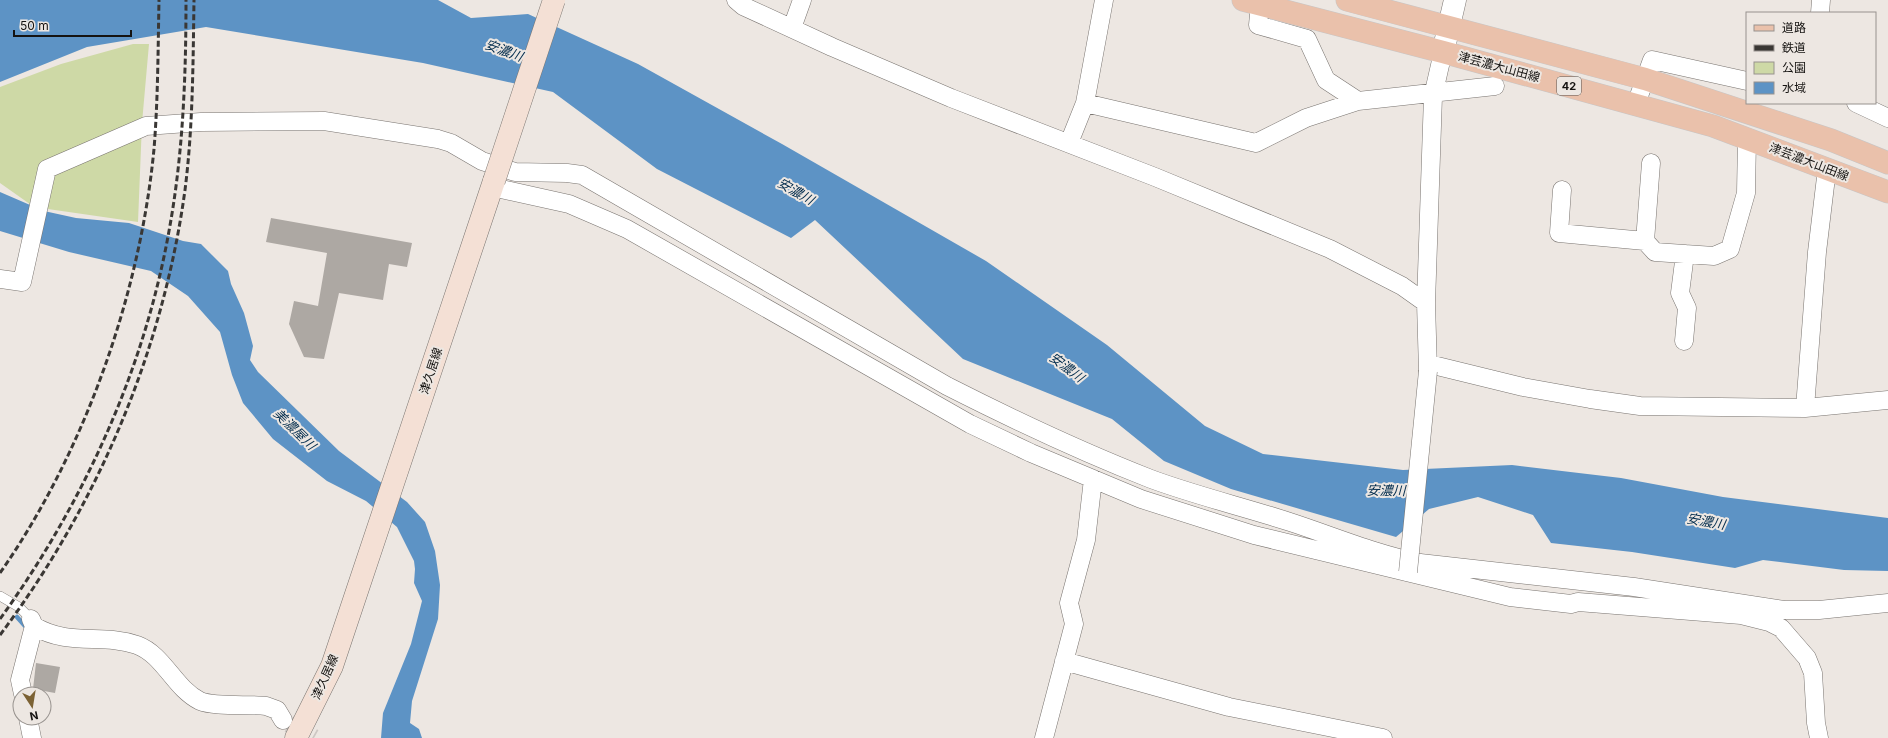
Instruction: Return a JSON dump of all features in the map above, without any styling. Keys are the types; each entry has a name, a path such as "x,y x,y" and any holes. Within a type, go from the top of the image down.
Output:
{"main road":[{"name":"津久居線","path":"296,738 332,666 554,0"},
{"name":"42","path":"1347,0 1645,79 1831,140 1888,163"},
{"name":"津芸濃大山田線","path":"1253,1 1713,126 1888,192"}],"street":[{"path":"736,0 743,6 832,47 944,95 1069,143 1330,249 1402,286 1426,303"},
{"path":"792,28 802,0"},
{"path":"1069,143 1085,103 1104,0"},
{"path":"1408,572 1428,368 1426,303 1434,93 1455,0"},
{"path":"1820,12 1821,0"},
{"path":"1253,1 1258,25 1307,39 1326,80 1358,102"},
{"path":"1636,104 1652,60 1746,81"},
{"path":"1085,103 1256,143 1306,118 1358,102 1496,86"},
{"path":"1858,104 1888,118"},
{"path":"0,278 22,282 47,169 146,126 202,122 324,121 438,139 451,143 482,161 515,172 567,173 582,175 926,374 989,408 1151,479 1235,507 1289,522 1393,557 1420,563 1634,587 1784,610 1819,610 1888,603"},
{"path":"1562,190 1559,233 1645,241 1655,252 1714,256 1730,249 1746,193 1747,139"},
{"path":"1645,241 1651,163"},
{"path":"1805,408 1817,252 1827,169"},
{"path":"493,184 569,204 627,229 970,424 1093,479 1174,511 1254,535 1510,597 1571,604 1578,602 1741,615 1769,622 1781,628 1807,658 1813,673 1816,722 1819,738"},
{"path":"1684,341 1687,308 1680,293 1685,254"},
{"path":"1428,368 1522,387 1640,406 1805,408 1888,400"},
{"path":"1044,738 1074,624 1069,603 1086,540 1093,479"},
{"path":"21,686 20,680 32,622 41,630 62,637 125,642 138,646 158,661 179,685 201,701 266,706 277,710 283,720"},
{"path":"1064,661 1229,707 1384,738"},
{"path":"30,726 32,738"}],"lane":[{"path":"0,596 20,607 32,622"}],"green space":[{"path":"133,44 149,44 142,123 138,222 34,207 0,183 0,87 61,64"}],"water":[{"name":"安濃川","path":"0,0 438,0 471,18 528,14 638,64 782,144 986,261 1107,345 1205,426 1263,454 1403,470 1512,465 1621,478 1723,497 1888,518 1888,571 1844,570 1763,560 1735,568 1632,552 1551,543 1533,515 1478,497 1429,509 1396,537 1231,489 1164,461 1112,419 963,359 815,220 791,238 657,169 553,92 423,63 206,27 87,47 0,82"},
{"name":"美濃屋川","path":"0,192 44,211 76,218 129,223 183,241 201,244 228,271 231,284 244,313 253,346 250,360 258,372 339,451 407,502 425,522 435,551 440,585 438,619 412,701 410,723 419,729 422,738 381,738 383,713 411,644 422,601 414,583 414,561 397,527 366,501 327,481 273,439 243,403 232,375 220,332 188,296 151,271 69,252 0,231"}],"building":[{"path":"271,218 412,243 407,267 389,264 383,300 339,293 324,359 304,357 289,324 294,301 318,306 327,253 266,242"},
{"path":"36,663 60,667 55,693 52,692 52,686 33,686"}],"waterway":[{"path":"17,617 25,626"}],"tunnel":[{"path":"289,724 314,738"}],"railway":[{"path":"0,573 30,526 58,477 82,425 103,371 121,316 136,260 147,204 154,149 159,0"},
{"path":"0,619 58,530 83,483 106,434 144,335 158,283 169,231 178,174 183,116 186,0"},
{"path":"0,635 35,585 67,534 95,480 121,424 142,368 160,309 175,250 185,190 190,143 194,0"}]}
